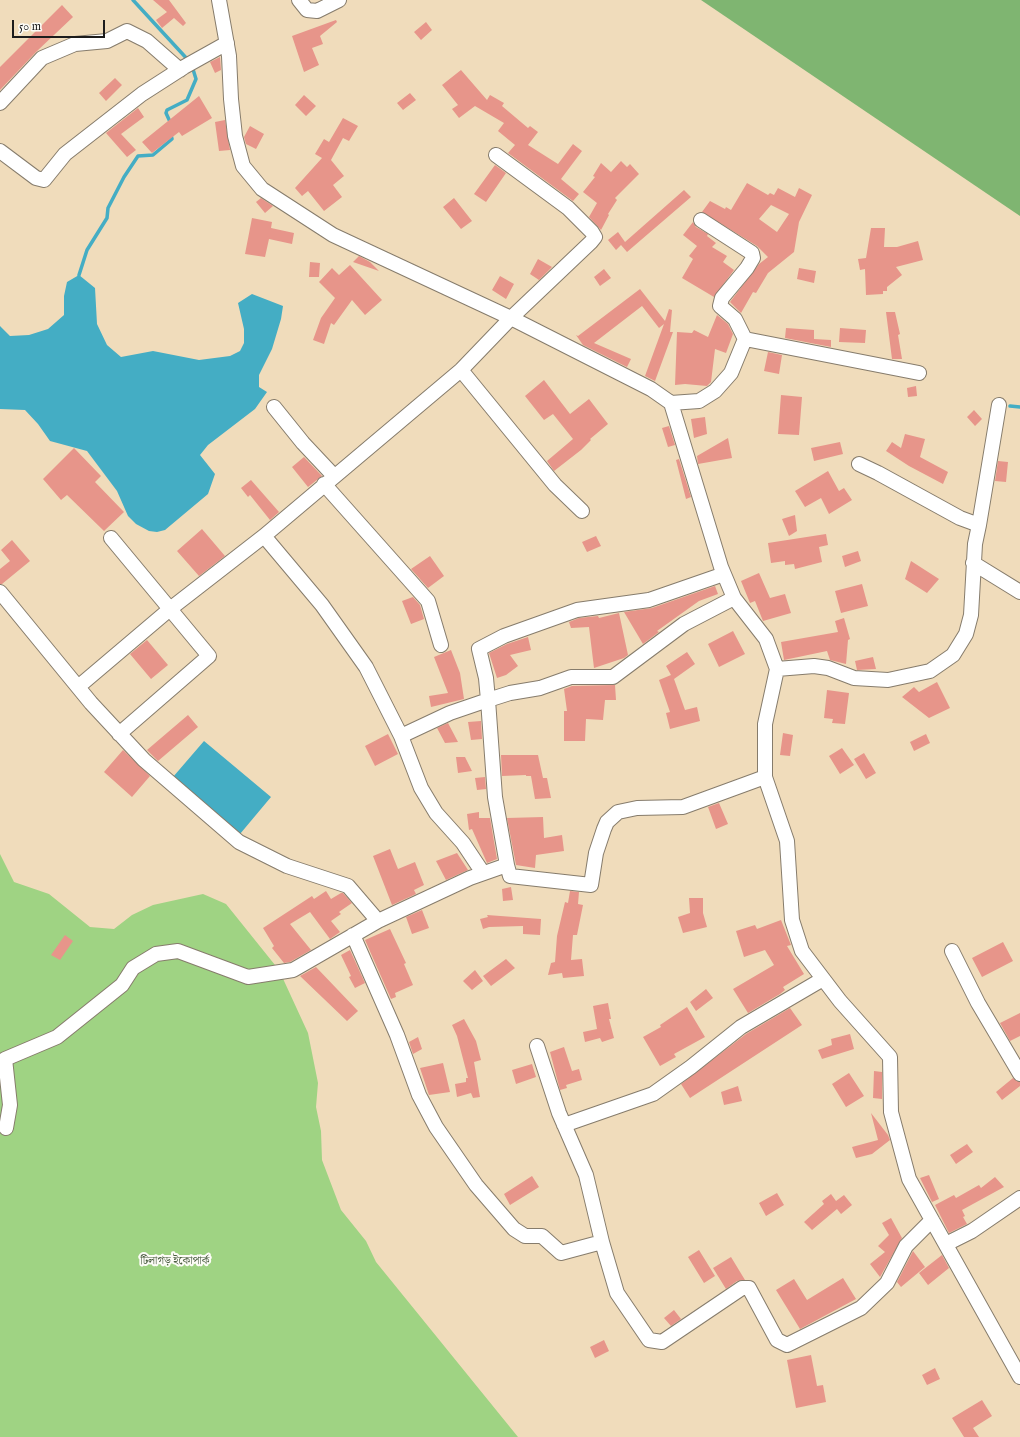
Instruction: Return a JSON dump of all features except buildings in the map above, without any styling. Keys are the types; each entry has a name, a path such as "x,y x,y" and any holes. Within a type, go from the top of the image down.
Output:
{"street":[{"path":"219,0 227,43 235,136 243,166 262,188 334,235 511,318 651,389 671,403 724,574 734,598 766,638 777,668 765,724 765,777 787,840 792,920 802,951 840,1001 890,1057 891,1112 909,1179 1020,1377"},
{"path":"299,0 307,10 317,10 339,0"},
{"path":"0,104 42,58 75,44 107,41 127,31 147,41 187,66"},
{"path":"0,151 36,178 44,180 65,154 90,132 142,94 227,43"},
{"path":"78,687 170,609 264,536 461,370 511,318 595,237 568,208 496,155"},
{"path":"701,220 752,253 753,258 747,268 722,298 720,306 735,319 746,338 919,373"},
{"path":"671,403 698,401 715,391 731,373 746,338"},
{"path":"461,370 555,485 582,511"},
{"path":"777,668 814,666 828,668 854,678 888,680 930,671 953,655 966,634 970,615 975,544 999,405"},
{"path":"274,407 303,443 329,480 428,601 440,645"},
{"path":"859,464 960,518 979,525"},
{"path":"264,536 322,605 366,667 401,736 421,788 436,813 463,843 483,874"},
{"path":"111,538 209,656 120,734"},
{"path":"974,563 1020,592"},
{"path":"724,574 649,600 578,610 504,636 479,650 486,678 495,797 510,876 591,885 596,853 604,829 607,822 618,812 637,808 683,807 765,777"},
{"path":"0,592 78,687 144,760 239,842 287,866 348,886 378,921"},
{"path":"401,736 450,713 510,692 540,688 571,677 613,677 684,624 734,598"},
{"path":"6,1128 10,1105 2,1056 57,1037 122,985 133,968 156,954 178,951 248,978 294,970 378,921 470,878 507,865"},
{"path":"353,935 398,1035 419,1095 436,1126 476,1186 514,1229 525,1236 542,1236 561,1253 602,1242"},
{"path":"952,951 978,1003 1020,1074"},
{"path":"564,1125 653,1094 691,1067 741,1027 823,979"},
{"path":"537,1046 564,1125 586,1175 602,1242 617,1293 649,1340 662,1342 742,1288 749,1288 777,1340 787,1345 861,1308 887,1283 906,1246 932,1220"},
{"path":"946,1244 972,1231 1020,1198"}],"green space":[{"path":"701,0 1020,0 1020,216"},
{"name":"টিলাগড় ইকোপার্ক","path":"0,854 14,882 49,894 90,927 114,929 132,915 153,905 203,894 226,904 279,970 308,1033 318,1083 316,1107 321,1131 322,1160 341,1210 366,1241 376,1262 518,1437 0,1437"}],"water":[{"path":"79,275 95,288 97,324 107,345 121,357 153,351 199,360 230,356 240,351 244,343 244,329 238,303 252,294 283,306 281,319 272,349 259,375 259,387 267,392 255,409 208,445 200,455 215,474 208,494 165,530 157,532 149,531 136,524 128,516 117,491 87,451 50,441 38,424 25,410 0,409 0,326 10,336 29,335 48,329 64,315 64,296 67,282"},
{"path":"204,741 271,797 240,834 173,777"}],"waterway":[{"path":"133,0 189,61"},
{"path":"171,124 166,113 167,110 187,100 196,79 192,66"},
{"path":"79,275 87,250 107,218 108,208 124,177 138,156 153,155 172,139 171,135"},
{"path":"1010,406 1020,407"}]}
